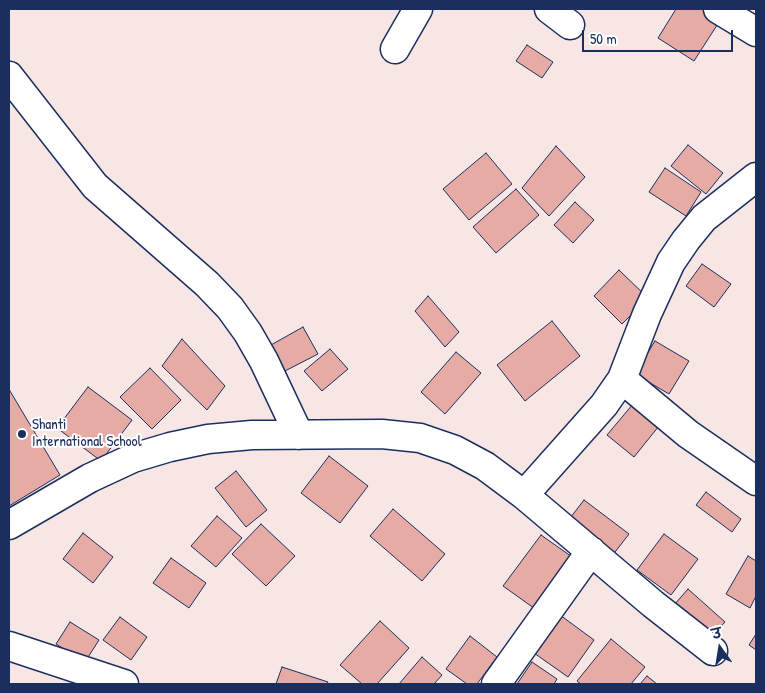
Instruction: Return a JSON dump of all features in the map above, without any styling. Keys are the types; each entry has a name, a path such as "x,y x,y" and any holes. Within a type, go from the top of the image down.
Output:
{"street":[{"path":"395,49 418,9"},
{"path":"718,9 756,32"},
{"path":"9,76 95,186 207,284 230,308 248,333 264,361 299,435"},
{"path":"524,495 604,405 622,379 647,314 671,262 686,240 704,218 756,177"},
{"path":"622,379 688,434 756,481"},
{"path":"9,525 90,478 133,458 170,447 208,439 252,435 382,434 420,438 455,450 485,466 524,495 653,604 713,651"},
{"path":"496,684 591,551"},
{"path":"9,646 68,676 124,684"}],"building":[{"path":"676,9 705,9 721,19 694,61 658,38"},
{"path":"527,45 553,62 542,78 516,61"},
{"path":"688,145 723,173 706,194 671,166"},
{"path":"556,146 585,177 549,216 522,188"},
{"path":"486,153 512,184 469,220 443,189"},
{"path":"665,168 701,192 686,216 649,192"},
{"path":"516,189 539,215 496,253 473,227"},
{"path":"575,202 594,220 573,243 554,225"},
{"path":"702,264 731,284 714,307 686,286"},
{"path":"619,270 648,298 622,324 594,296"},
{"path":"428,296 459,332 445,347 415,311"},
{"path":"552,321 580,356 525,401 497,365"},
{"path":"303,327 318,354 285,371 271,345"},
{"path":"182,339 225,386 207,410 162,366"},
{"path":"655,341 689,361 669,394 635,374"},
{"path":"330,349 348,369 322,391 304,371"},
{"path":"456,352 481,373 445,414 421,392"},
{"path":"150,368 181,400 152,429 120,397"},
{"path":"88,387 132,420 101,461 57,428"},
{"name":"Shanti International School","path":"9,392 60,475 9,506"},
{"path":"633,404 659,426 634,457 607,435"},
{"path":"329,456 368,486 340,523 301,493"},
{"path":"236,471 267,510 246,527 215,488"},
{"path":"706,492 741,519 732,532 696,505"},
{"path":"584,500 629,534 612,556 567,522"},
{"path":"393,509 445,554 422,581 370,536"},
{"path":"217,516 242,538 216,567 191,546"},
{"path":"261,524 295,556 266,586 232,554"},
{"path":"83,533 113,557 93,583 63,559"},
{"path":"664,534 698,559 671,595 637,570"},
{"path":"541,535 575,559 538,611 503,586"},
{"path":"748,556 756,561 756,596 750,608 726,594"},
{"path":"171,558 206,583 189,608 153,583"},
{"path":"688,589 725,622 711,637 674,605"},
{"path":"560,615 594,640 568,677 534,653"},
{"path":"120,617 147,637 131,660 103,640"},
{"path":"380,621 409,648 377,684 362,684 340,665"},
{"path":"70,622 99,640 85,662 56,644"},
{"path":"756,634 756,650 749,645"},
{"path":"470,636 497,657 477,684 467,684 446,669"},
{"path":"611,639 645,667 631,684 581,684 577,681"},
{"path":"422,657 442,675 434,684 399,684"},
{"path":"532,662 557,679 554,684 517,684"},
{"path":"282,667 328,682 327,684 276,684"},
{"path":"647,676 657,684 640,684"}],"place":[{"name":"Shanti International School","path":"22,434"}]}
